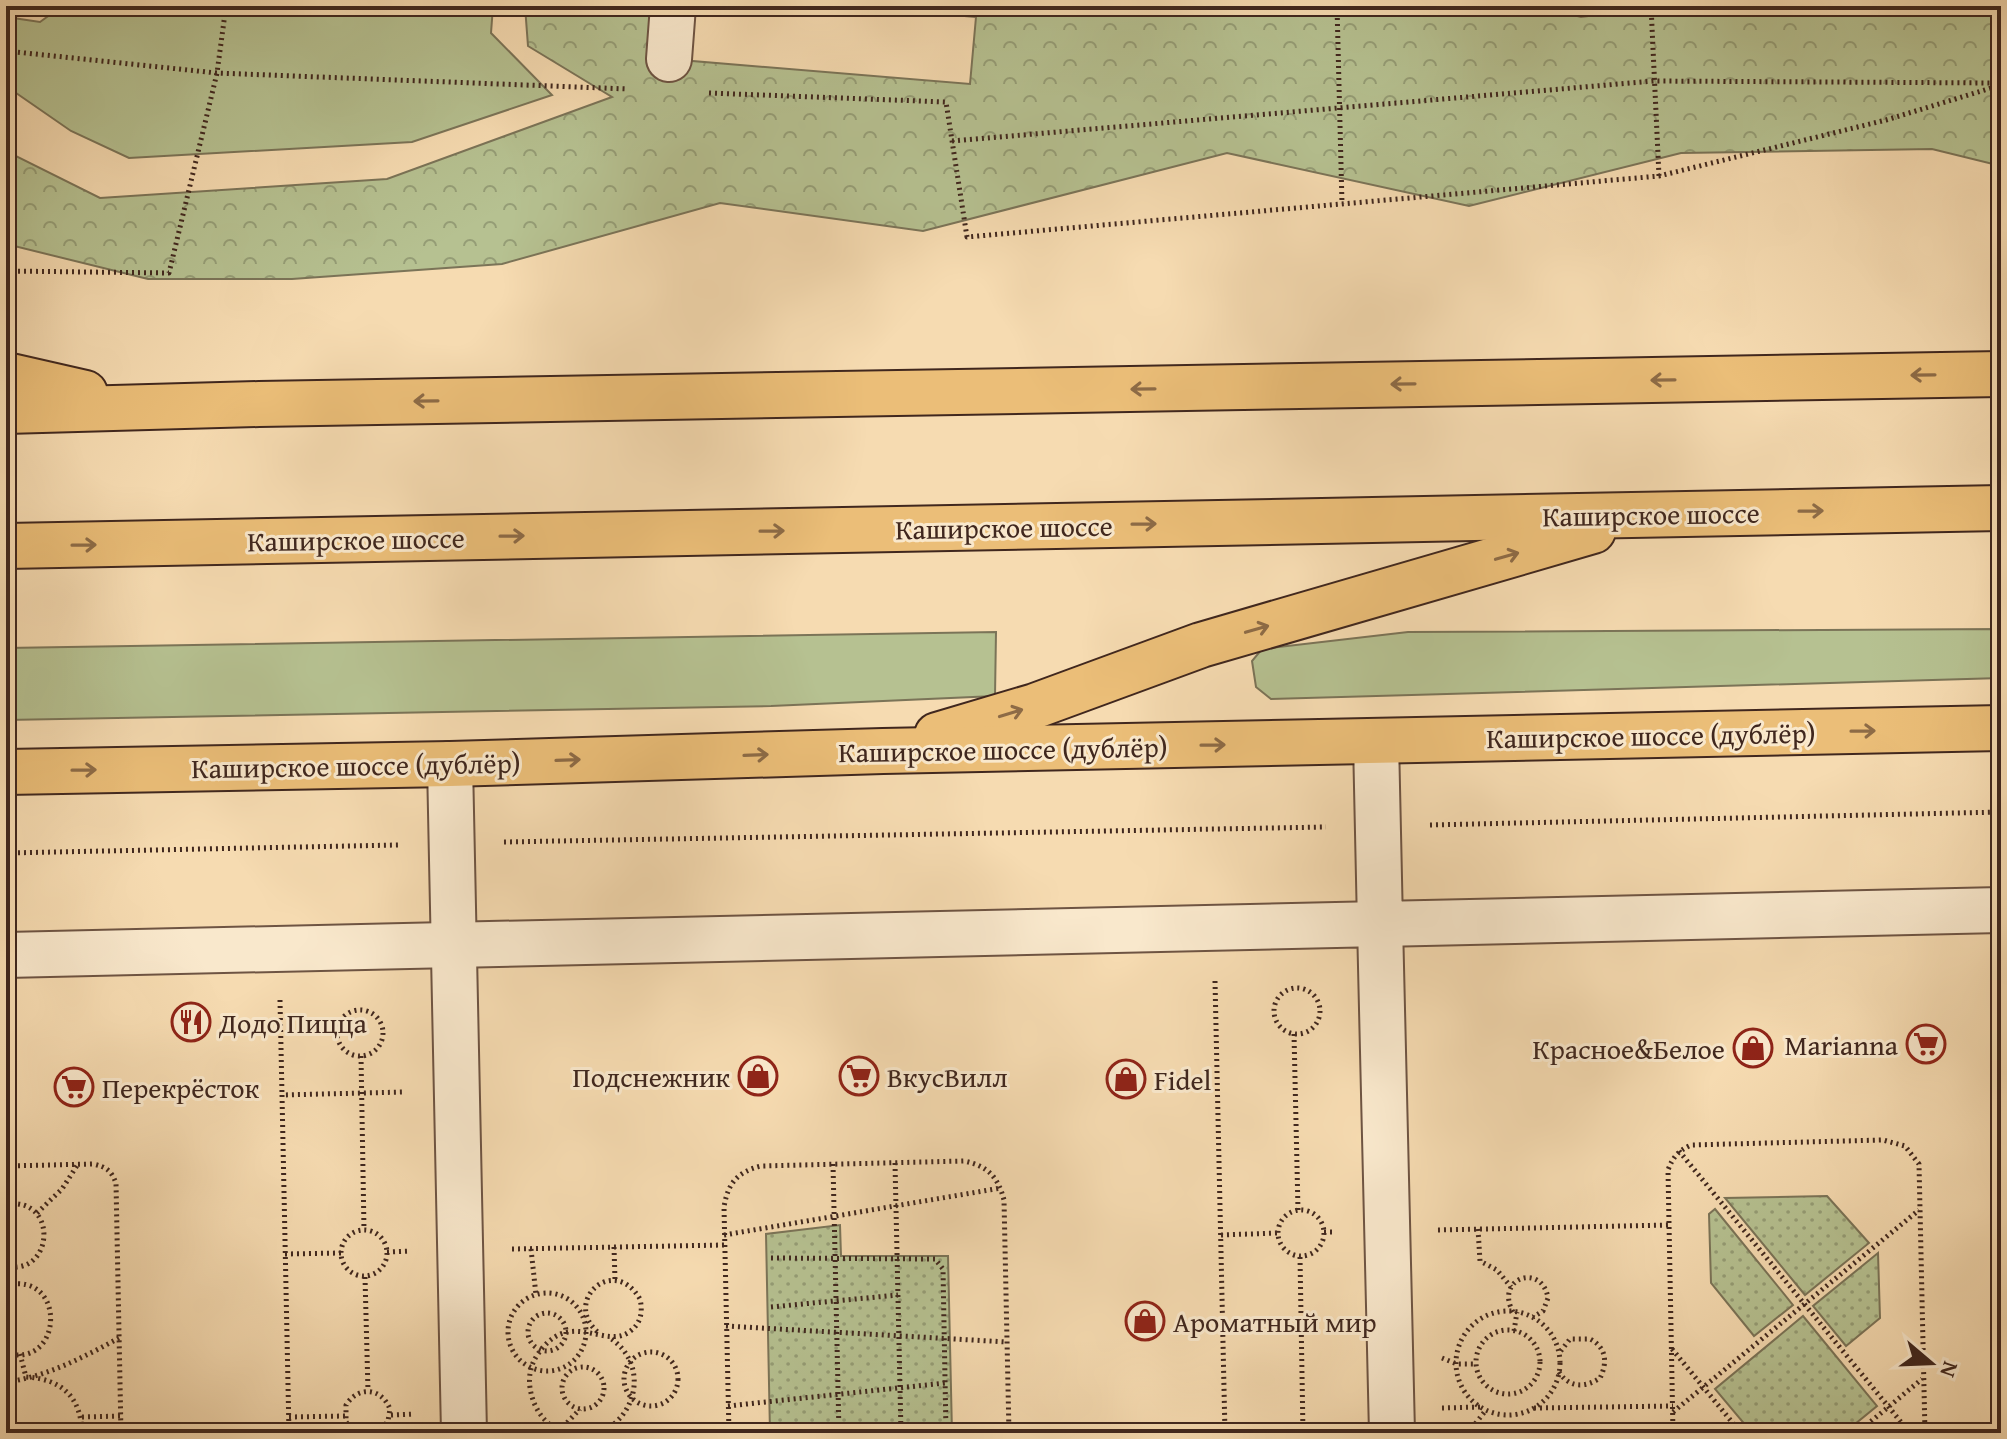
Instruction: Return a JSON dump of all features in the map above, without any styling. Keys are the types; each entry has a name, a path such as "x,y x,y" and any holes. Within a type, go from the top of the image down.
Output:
{"main road":[{"path":"6,411 2001,374"},
{"path":"6,375 57,389 162,407"},
{"name":"Каширское шоссе","path":"6,546 2001,508"},
{"path":"883,751 1035,706 1201,645 1649,515"},
{"name":"Каширское шоссе (дублёр)","path":"6,772 2001,728"}],"lane":[{"path":"669,59 673,6"},
{"path":"1376,741 1392,1433"},
{"path":"450,764 464,1433"},
{"path":"6,955 2001,910"}],"path":[{"path":"6,271 169,273 217,73 226,6"},
{"path":"1337,6 1342,204"},
{"path":"1651,6 1659,176"},
{"path":"6,51 217,73 629,90"},
{"path":"952,141 1654,81 2001,84"},
{"path":"708,93 946,102 967,237 1659,176 1886,120 2001,84"},
{"path":"1417,825 2001,812"},
{"path":"502,842 1331,827"},
{"path":"6,853 399,845"},
{"path":"1214,928 1225,1433"},
{"path":"279,949 289,1433"},
{"path":"1293,988 1302,988 1318,1002 1319,1018 1310,1030 1294,1034 1280,1027 1274,1011 1279,996 1293,988"},
{"path":"360,1010 373,1013 379,1019 383,1032 379,1046 361,1056 347,1052 337,1033 346,1014 360,1010"},
{"path":"1294,1034 1298,1210"},
{"path":"361,1056 364,1230"},
{"path":"282,1095 457,1091"},
{"path":"1673,1433 1668,1170 1679,1151 1703,1144 1896,1142 1912,1153 1919,1164 1925,1433"},
{"path":"1679,1151 1910,1433"},
{"path":"729,1433 724,1207 727,1188 736,1176 761,1166 964,1161 980,1164 991,1172 1004,1200 1009,1433"},
{"path":"895,1163 901,1433"},
{"path":"37,1213 62,1189 78,1164"},
{"path":"6,1166 78,1164 105,1167 112,1173 116,1183 121,1433"},
{"path":"833,1164 839,1433"},
{"path":"724,1235 1001,1188"},
{"path":"6,1204 24,1205 37,1213 44,1226 45,1241 39,1255 26,1264 9,1267 14,1283"},
{"path":"1534,1408 1551,1393 1559,1372 1559,1352 1550,1332 1532,1317 1515,1312 1492,1314 1473,1325 1457,1353 1457,1372 1473,1402 1486,1410 1511,1415 1534,1408 1673,1409 1704,1387 1920,1209"},
{"path":"1298,1210 1316,1216 1324,1232 1320,1247 1300,1257 1284,1249 1278,1233 1281,1221 1298,1210"},
{"path":"1324,1232 1669,1225"},
{"path":"1478,1229 1480,1261 1497,1270 1511,1287"},
{"path":"364,1230 378,1235 387,1252 381,1269 365,1277 354,1275 346,1268 341,1253 341,1247 348,1237 364,1230"},
{"path":"1221,1235 1278,1233"},
{"path":"387,1252 724,1245"},
{"path":"614,1247 615,1280"},
{"path":"531,1249 536,1295"},
{"path":"285,1254 341,1253"},
{"path":"1300,1257 1303,1433"},
{"path":"771,1258 935,1259 942,1264 946,1431 925,1433"},
{"path":"365,1277 368,1391"},
{"path":"1514,1331 1515,1312 1507,1300 1515,1282 1527,1278 1533,1278 1544,1286 1548,1298 1547,1305 1532,1317"},
{"path":"566,1333 585,1330 602,1334 613,1337 628,1333 639,1322 641,1315 637,1292 615,1280 595,1286 587,1299 586,1314 592,1328 602,1334 615,1342 631,1361 635,1386 628,1411 619,1421 599,1433"},
{"path":"6,1285 27,1284 38,1290 47,1300 52,1313 47,1339 38,1348 20,1354 6,1353"},
{"path":"553,1293 569,1300 581,1314 585,1330 581,1349 569,1364 551,1370 531,1368 511,1348 510,1320 519,1304 536,1295 553,1293"},
{"path":"771,1307 898,1295"},
{"path":"542,1350 528,1337 528,1325 536,1316 547,1312 559,1317 566,1333"},
{"path":"726,1326 1007,1342"},
{"path":"1504,1330 1514,1331 1531,1339 1537,1347 1540,1366 1533,1384 1526,1390 1507,1395 1482,1382 1476,1364 1480,1345 1487,1338 1504,1330"},
{"path":"542,1350 558,1348 566,1333"},
{"path":"7,1383 84,1357 119,1338"},
{"path":"1559,1352 1570,1339 1590,1339 1604,1352 1605,1365 1600,1378 1582,1386 1569,1383 1559,1372"},
{"path":"1671,1348 1741,1433"},
{"path":"542,1350 531,1368 529,1380 534,1404 540,1415 559,1432 580,1409 596,1405 604,1391 600,1375 585,1367 570,1371 561,1385 566,1401 580,1409"},
{"path":"655,1351 672,1360 679,1376 674,1394 660,1405 640,1404 633,1399 624,1380 631,1361 638,1355 655,1351"},
{"path":"20,1354 26,1377"},
{"path":"26,1377 45,1378 61,1387 74,1400 82,1417 82,1433"},
{"path":"1857,1433 1923,1379"},
{"path":"728,1406 945,1383"},
{"path":"355,1433 348,1427 345,1416 348,1400 357,1393 368,1391 384,1398 390,1409 388,1421 379,1433"},
{"path":"1468,1433 1486,1410"},
{"path":"82,1417 121,1416"},
{"path":"289,1417 345,1416"}],"green space":[{"path":"62,6 493,6 491,33 552,95 412,142 129,158 71,131 6,86 6,17 40,22"},
{"path":"525,6 673,6 669,59 970,84 976,17 846,6 1539,6 1581,17 1666,6 2001,6 2001,166 1932,149 1681,153 1469,206 1227,153 923,231 720,203 502,264 292,279 148,279 6,244 6,151 100,198 387,179 612,97 528,46"},
{"path":"2001,629 2001,678 1271,699 1256,687 1252,661 1262,649 1408,632"},
{"path":"996,632 995,696 771,706 6,720 6,648"},
{"path":"1827,1196 1869,1243 1805,1295 1725,1198"},
{"path":"1715,1209 1793,1305 1754,1336 1711,1283 1709,1214"},
{"path":"840,1225 841,1256 948,1256 952,1433 770,1433 766,1234"},
{"path":"1878,1253 1880,1318 1846,1346 1813,1306"},
{"path":"1803,1316 1877,1406 1844,1433 1752,1433 1715,1389"}],"place":[{"name":"Додо Пицца","path":"191,1022"},
{"name":"Marianna","path":"1926,1044"},
{"name":"Красное&Белое","path":"1753,1048"},
{"name":"Подснежник","path":"758,1076"},
{"name":"ВкусВилл","path":"859,1076"},
{"name":"Fidel","path":"1126,1079"},
{"name":"Перекрёсток","path":"74,1087"},
{"name":"Ароматный мир","path":"1145,1321"}]}
